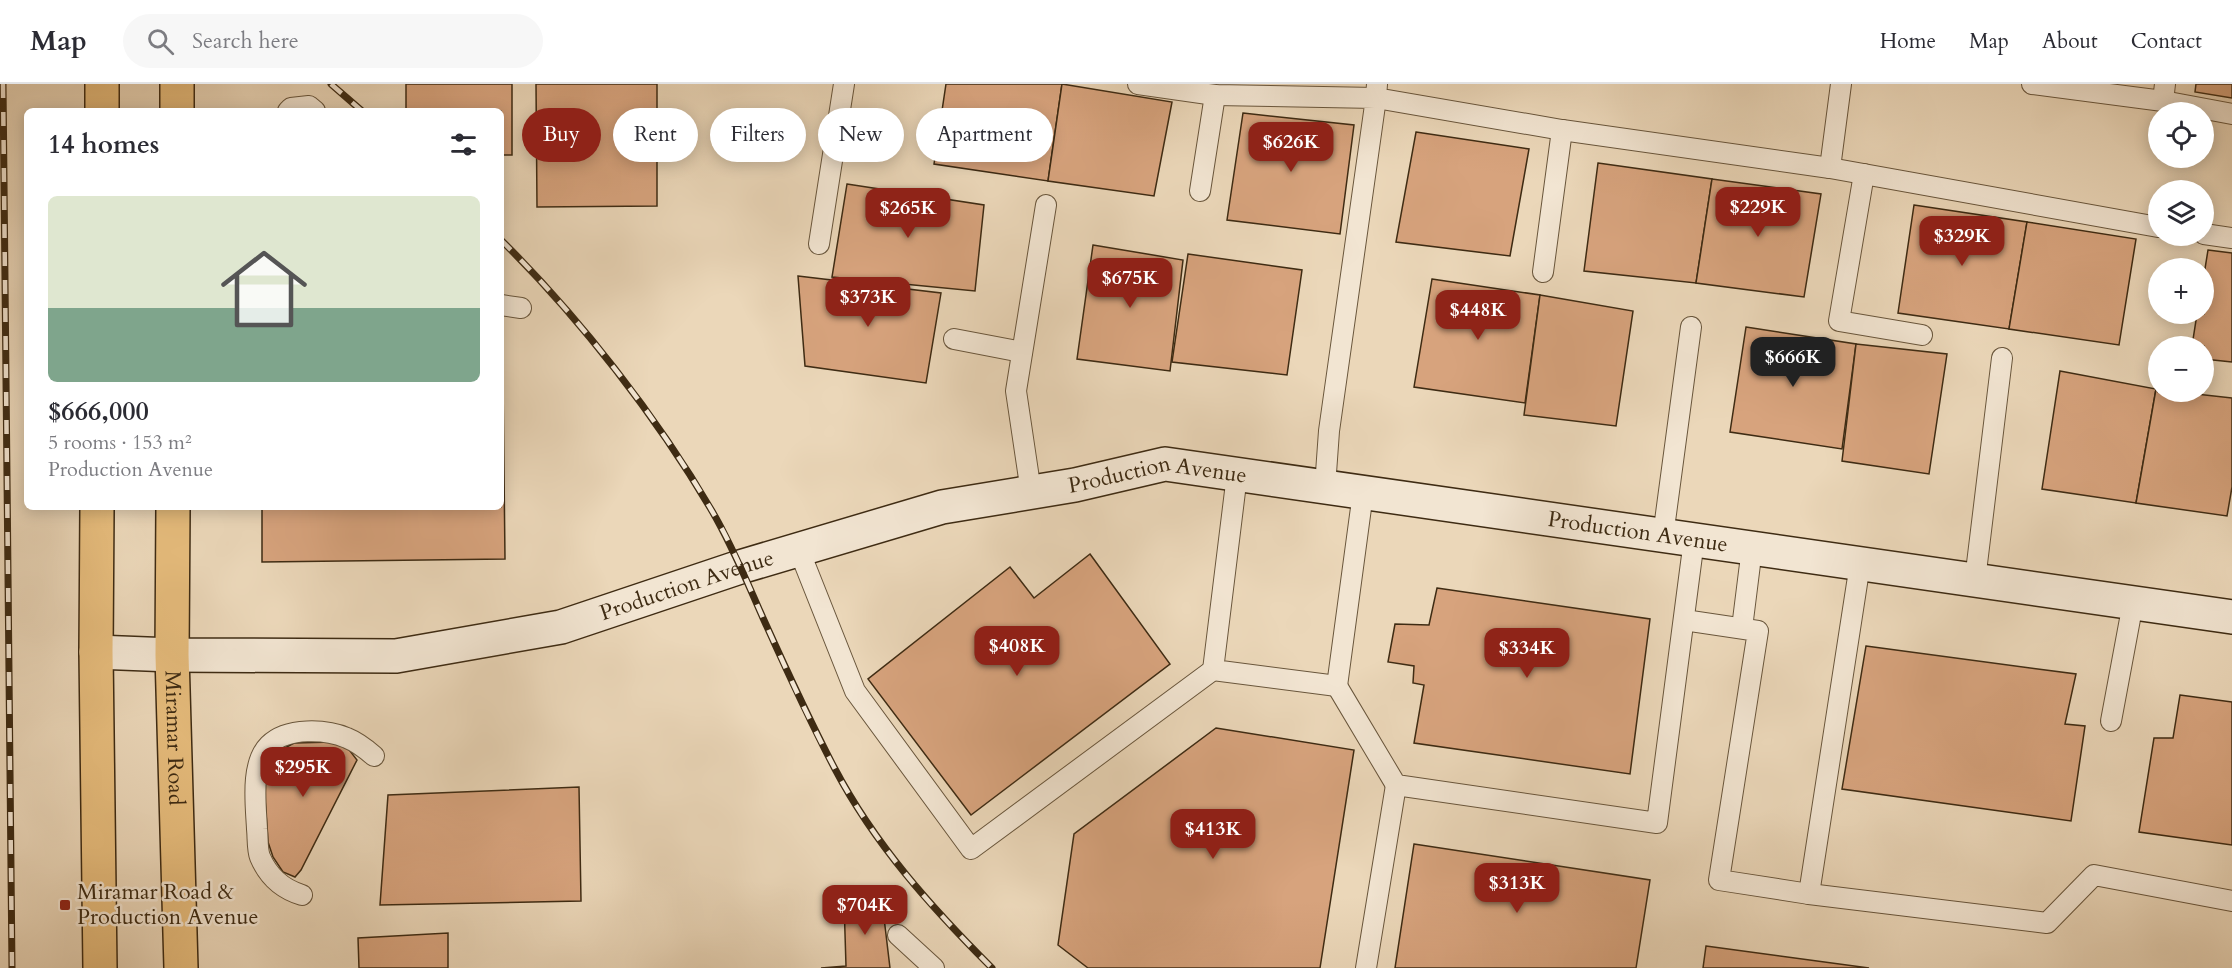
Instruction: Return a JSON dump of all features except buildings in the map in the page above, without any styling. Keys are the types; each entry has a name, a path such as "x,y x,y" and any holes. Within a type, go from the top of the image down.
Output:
{"main road":[{"path":"102,84 102,108"},
{"path":"177,84 177,108"},
{"path":"97,510 96,652 100,968"},
{"name":"Miramar Road","path":"173,510 172,655 181,968"}],"street":[{"name":"Production Avenue","path":"96,652 172,655 386,656 408,654 561,627 740,567 942,507 1075,484 1165,464 2232,617"}],"lane":[{"path":"819,244 844,84"},
{"path":"1138,84 1215,95 1377,91 1562,130 1830,168 2148,225"},
{"path":"1830,168 1841,84"},
{"path":"2032,84 2164,92 2232,114"},
{"path":"1325,487 1329,431 1377,91"},
{"path":"1200,191 1215,95"},
{"path":"295,108 309,105 312,108"},
{"path":"1543,272 1562,130"},
{"path":"1864,174 1839,321 1922,335"},
{"path":"1031,492 1016,391 1046,205"},
{"path":"2214,235 2232,238"},
{"path":"504,305 521,308"},
{"path":"1396,785 1657,823 1684,620 1679,538 1691,327"},
{"path":"954,339 1022,352"},
{"path":"1975,580 2002,357"},
{"path":"1213,670 1237,475"},
{"path":"1363,493 1337,686 1396,785 1366,968"},
{"path":"1742,628 1752,548"},
{"path":"799,550 855,691 971,849 1213,670 1337,686"},
{"path":"1809,894 1860,564"},
{"path":"2111,721 2133,603"},
{"path":"1684,620 1758,630 1719,880 1809,894 2047,923 2094,875 2232,901"},
{"path":"302,896 287,891 275,880 265,868 259,854 255,788 258,771 268,746 282,736 331,732 356,742 374,756"},
{"path":"898,935 934,968"}],"railway":[{"path":"3,84 12,968"},
{"path":"331,84 359,108"},
{"path":"504,243 588,335 667,440 726,537 807,713 851,797 886,850 927,899 992,968"}],"place":[{"name":"Miramar Road & Production Avenue","path":"65,905"}]}
